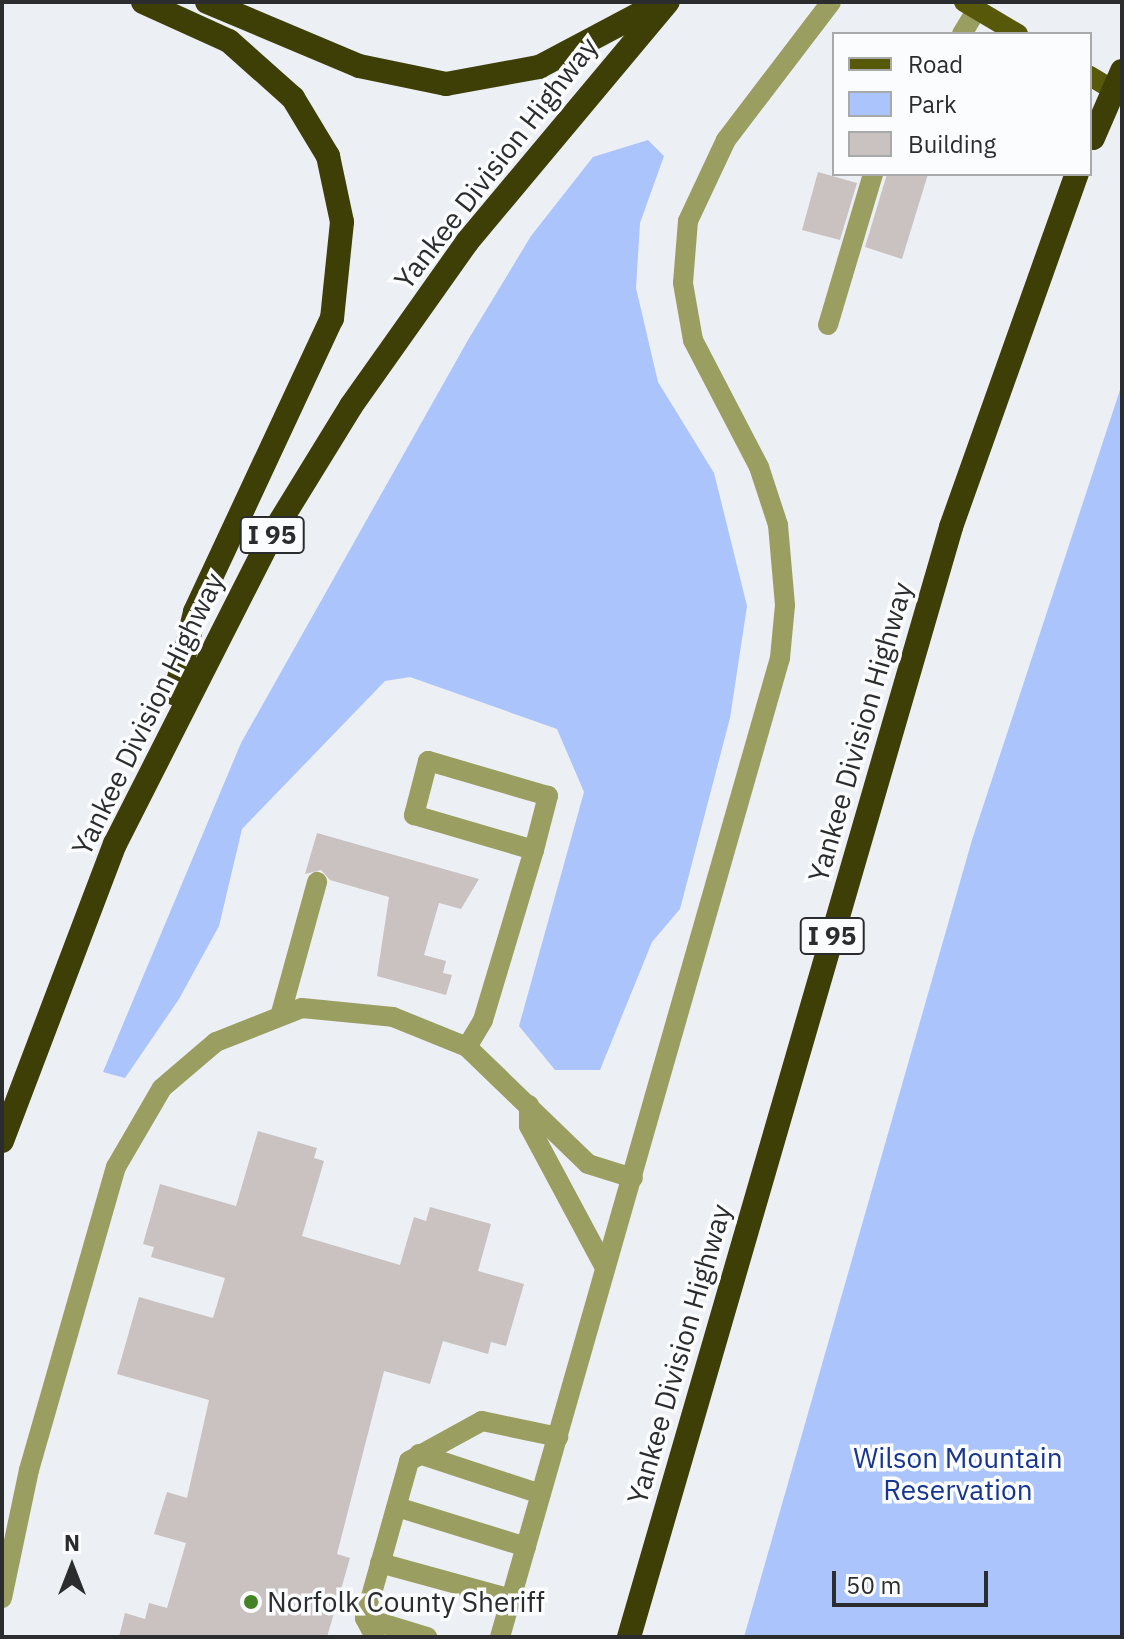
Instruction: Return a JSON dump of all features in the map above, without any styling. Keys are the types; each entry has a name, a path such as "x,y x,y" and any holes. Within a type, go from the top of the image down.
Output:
{"highway":[{"path":"143,2 229,41 285,89 328,156 342,222 332,318 195,612 164,737"},
{"path":"207,2 359,66 446,84 539,67 665,2"},
{"name":"Yankee Division Highway","path":"2,1141 70,950 164,737 273,533 376,368 539,149 665,2"},
{"path":"1092,139 1122,71"},
{"name":"Yankee Division Highway","path":"629,1637 951,527 1076,176"}],"main road":[{"path":"970,6 1015,32"},
{"path":"1092,77 1122,95"}],"lane":[{"path":"500,1637 780,658 785,605 770,496 690,328 683,283 688,221 726,140 831,2"},
{"path":"963,32 970,6"},
{"path":"828,325 872,176"},
{"path":"467,1047 483,1020 534,850 548,796 428,761 414,815 534,850"},
{"path":"281,1013 317,882"},
{"path":"2,1598 33,1455 116,1167 134,1128 190,1060 281,1013 359,1010 467,1047 588,1164 633,1178"},
{"path":"529,1105 529,1126 605,1268"},
{"path":"375,1637 365,1618 409,1461 482,1421 558,1437"},
{"path":"419,1454 541,1494"},
{"path":"397,1507 526,1547"},
{"path":"380,1563 512,1599"},
{"path":"365,1618 427,1637"}],"green space":[{"path":"648,140 664,156 640,223 636,288 658,382 714,473 747,606 730,718 680,909 652,942 600,1070 555,1070 519,1026 584,792 557,729 410,677 385,681 242,829 219,926 179,999 125,1078 103,1072 241,743 468,340 531,236 593,157"},
{"name":"Wilson Mountain Reservation","path":"1122,384 1122,1637 744,1637 972,840"}],"building":[{"path":"818,172 857,183 840,240 802,230"},
{"path":"886,176 927,176 902,259 865,247"},
{"path":"317,833 479,879 461,909 439,903 424,955 446,961 443,973 452,975 446,995 377,976 389,897 330,880 321,870 305,874"},
{"path":"258,1131 317,1148 314,1158 324,1161 302,1236 400,1265 414,1217 426,1221 430,1207 491,1224 478,1271 524,1284 506,1346 491,1342 488,1354 443,1341 430,1384 384,1371 337,1554 350,1558 327,1637 119,1637 125,1613 145,1619 149,1603 167,1608 186,1543 154,1534 167,1492 187,1498 209,1400 117,1374 139,1297 213,1318 225,1278 151,1257 154,1247 143,1244 160,1184 236,1206"}],"place":[{"name":"Norfolk County Sheriff","path":"251,1602"}]}
